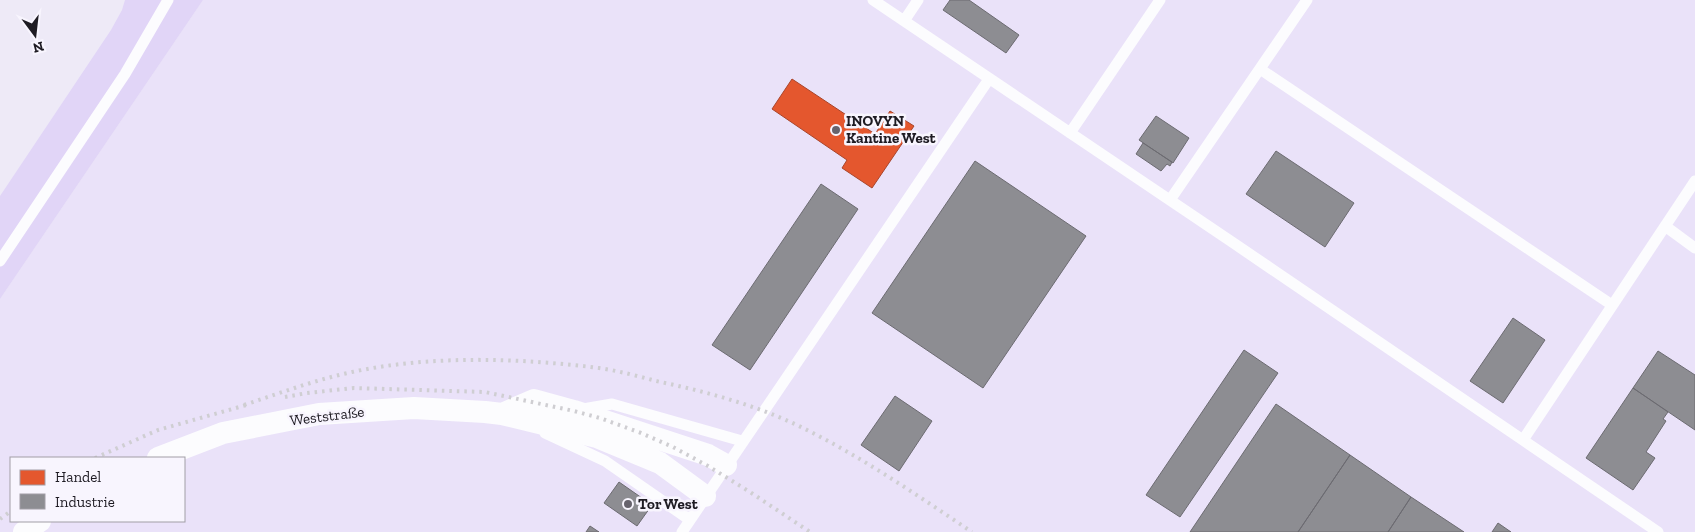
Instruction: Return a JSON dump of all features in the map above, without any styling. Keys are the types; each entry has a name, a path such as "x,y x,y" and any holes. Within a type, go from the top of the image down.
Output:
{"street":[{"name":"Weststraße","path":"502,414 534,400 574,411 708,455 726,465"},
{"name":"Weststraße","path":"161,457 223,433 319,414 414,408 502,414 597,437 660,463 705,496"},
{"path":"24,532 39,522"}],"lane":[{"path":"0,261 125,74 168,0"},
{"path":"873,0 1658,532"},
{"path":"904,21 918,0"},
{"path":"1070,133 1160,0"},
{"path":"1170,200 1307,0"},
{"path":"1260,69 1612,305"},
{"path":"682,532 989,79"},
{"path":"1523,440 1695,181"},
{"path":"1665,226 1695,248"},
{"path":"574,411 612,404 742,441"},
{"path":"502,414 604,461 690,520"}],"shaded area":[{"path":"125,0 203,0 0,299 0,196 111,30 122,10"},
{"path":"203,0 1695,0 1695,532 0,532 0,299"}],"building: Handel":[{"name":"INOVYN Kantine West","path":"792,79 875,134 890,111 914,126 872,188 842,168 847,160 772,109"}],"building: Industrie":[{"path":"950,0 969,0 1019,35 1006,53 943,10"},
{"path":"1156,116 1189,138 1173,163 1139,140"},
{"path":"1143,143 1172,162 1170,166 1167,164 1161,171 1136,154"},
{"path":"1276,151 1354,203 1325,247 1246,194"},
{"path":"975,161 1086,236 983,388 872,313"},
{"path":"821,184 858,209 750,370 712,345"},
{"path":"1513,318 1545,340 1503,403 1470,381"},
{"path":"1244,350 1278,373 1180,517 1146,495"},
{"path":"1658,351 1695,375 1695,430 1633,388"},
{"path":"1633,388 1668,412 1663,419 1666,421 1646,452 1655,458 1633,490 1586,458"},
{"path":"895,396 932,421 899,471 861,445"},
{"path":"1276,404 1350,455 1298,532 1190,532"},
{"path":"1350,455 1411,497 1388,532 1298,532"},
{"name":"Tor West","path":"619,482 652,505 637,526 604,503"},
{"path":"1411,497 1464,532 1388,532"},
{"path":"1498,523 1511,532 1492,532"},
{"path":"590,526 599,532 586,532"}],"railway":[{"path":"244,405 338,375 413,363 507,360 606,369 714,395 789,421 829,441 972,532"},
{"path":"285,397 354,388 485,392 574,411 600,418 673,447 750,492 810,532"},
{"path":"97,457 158,430 250,404"},
{"path":"0,519 10,512"}],"place":[{"name":"INOVYN Kantine West","path":"836,130"},
{"name":"Tor West","path":"628,504"}]}
